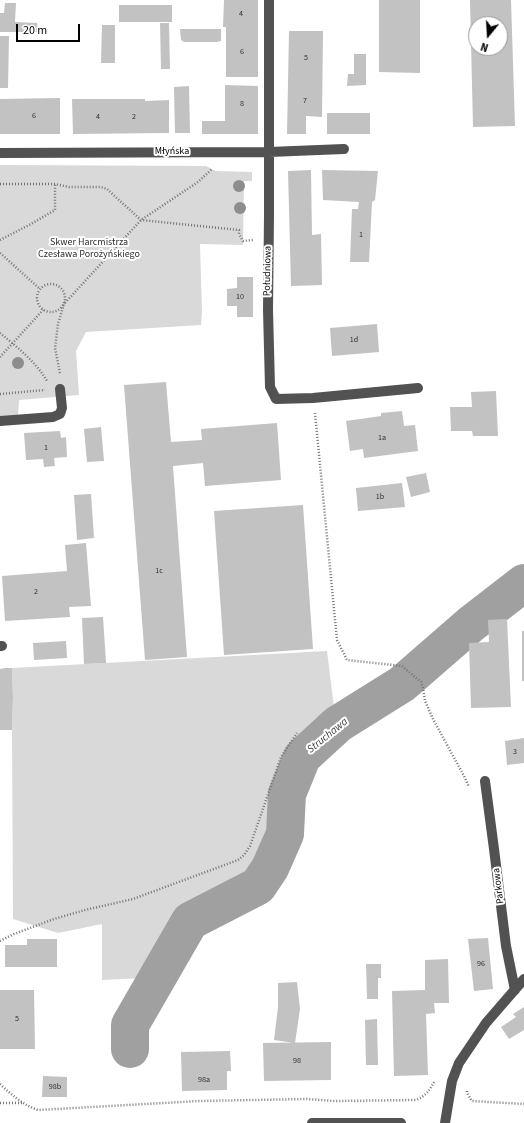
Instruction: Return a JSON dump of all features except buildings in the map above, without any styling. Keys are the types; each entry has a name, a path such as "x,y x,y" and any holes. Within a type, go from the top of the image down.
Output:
{"street":[{"name":"Południowa","path":"269,0 268,310 270,387 276,399 313,398 418,388"},
{"name":"Młyńska","path":"0,153 269,152 344,149"},
{"path":"0,421 53,417 60,414 62,408 56,389"},
{"name":"Parkowa","path":"485,781 506,946 515,990"},
{"path":"445,1123 452,1082 459,1063 486,1023 524,979"},
{"path":"312,1123 401,1123"}],"path":[{"path":"0,394 64,389 55,348 58,324 64,304 66,297 61,288 50,284 44,285 37,293 37,302 40,308 52,312 58,311 64,304 141,220 198,182 212,168"},
{"path":"0,184 55,184 69,187 101,187 107,189 141,220 239,230 239,234 243,240 256,240"},
{"path":"0,240 55,210 55,184"},
{"path":"0,253 40,289"},
{"path":"0,357 43,310"},
{"path":"0,333 13,343 56,389"},
{"path":"313,398 337,640 347,660 402,666 421,682 425,701 433,719 464,776 469,789"},
{"path":"0,941 14,934 54,919 132,899 190,879 238,860 244,855 250,846 281,757 297,733"},
{"path":"0,1084 22,1103 38,1110 199,1101 307,1099 335,1101 416,1100 423,1098 429,1091 436,1078"},
{"path":"472,1101 524,1104"},
{"path":"0,1103 22,1103"}],"green space":[{"name":"Skwer Harcmistrza Czesława Porożyńskiego","path":"0,165 206,166 216,171 252,172 252,181 244,181 243,245 200,244 201,325 86,332 76,351 79,395 19,400 18,415 0,417"},
{"path":"327,651 334,707 293,755 253,869 184,913 143,978 102,980 102,924 58,933 13,919 12,668"}],"waterway":[{"name":"Struchawa","path":"130,1049 130,1025 190,921 258,886 270,868 285,834 287,794 302,757 338,724 402,684 471,624 524,583"}]}
